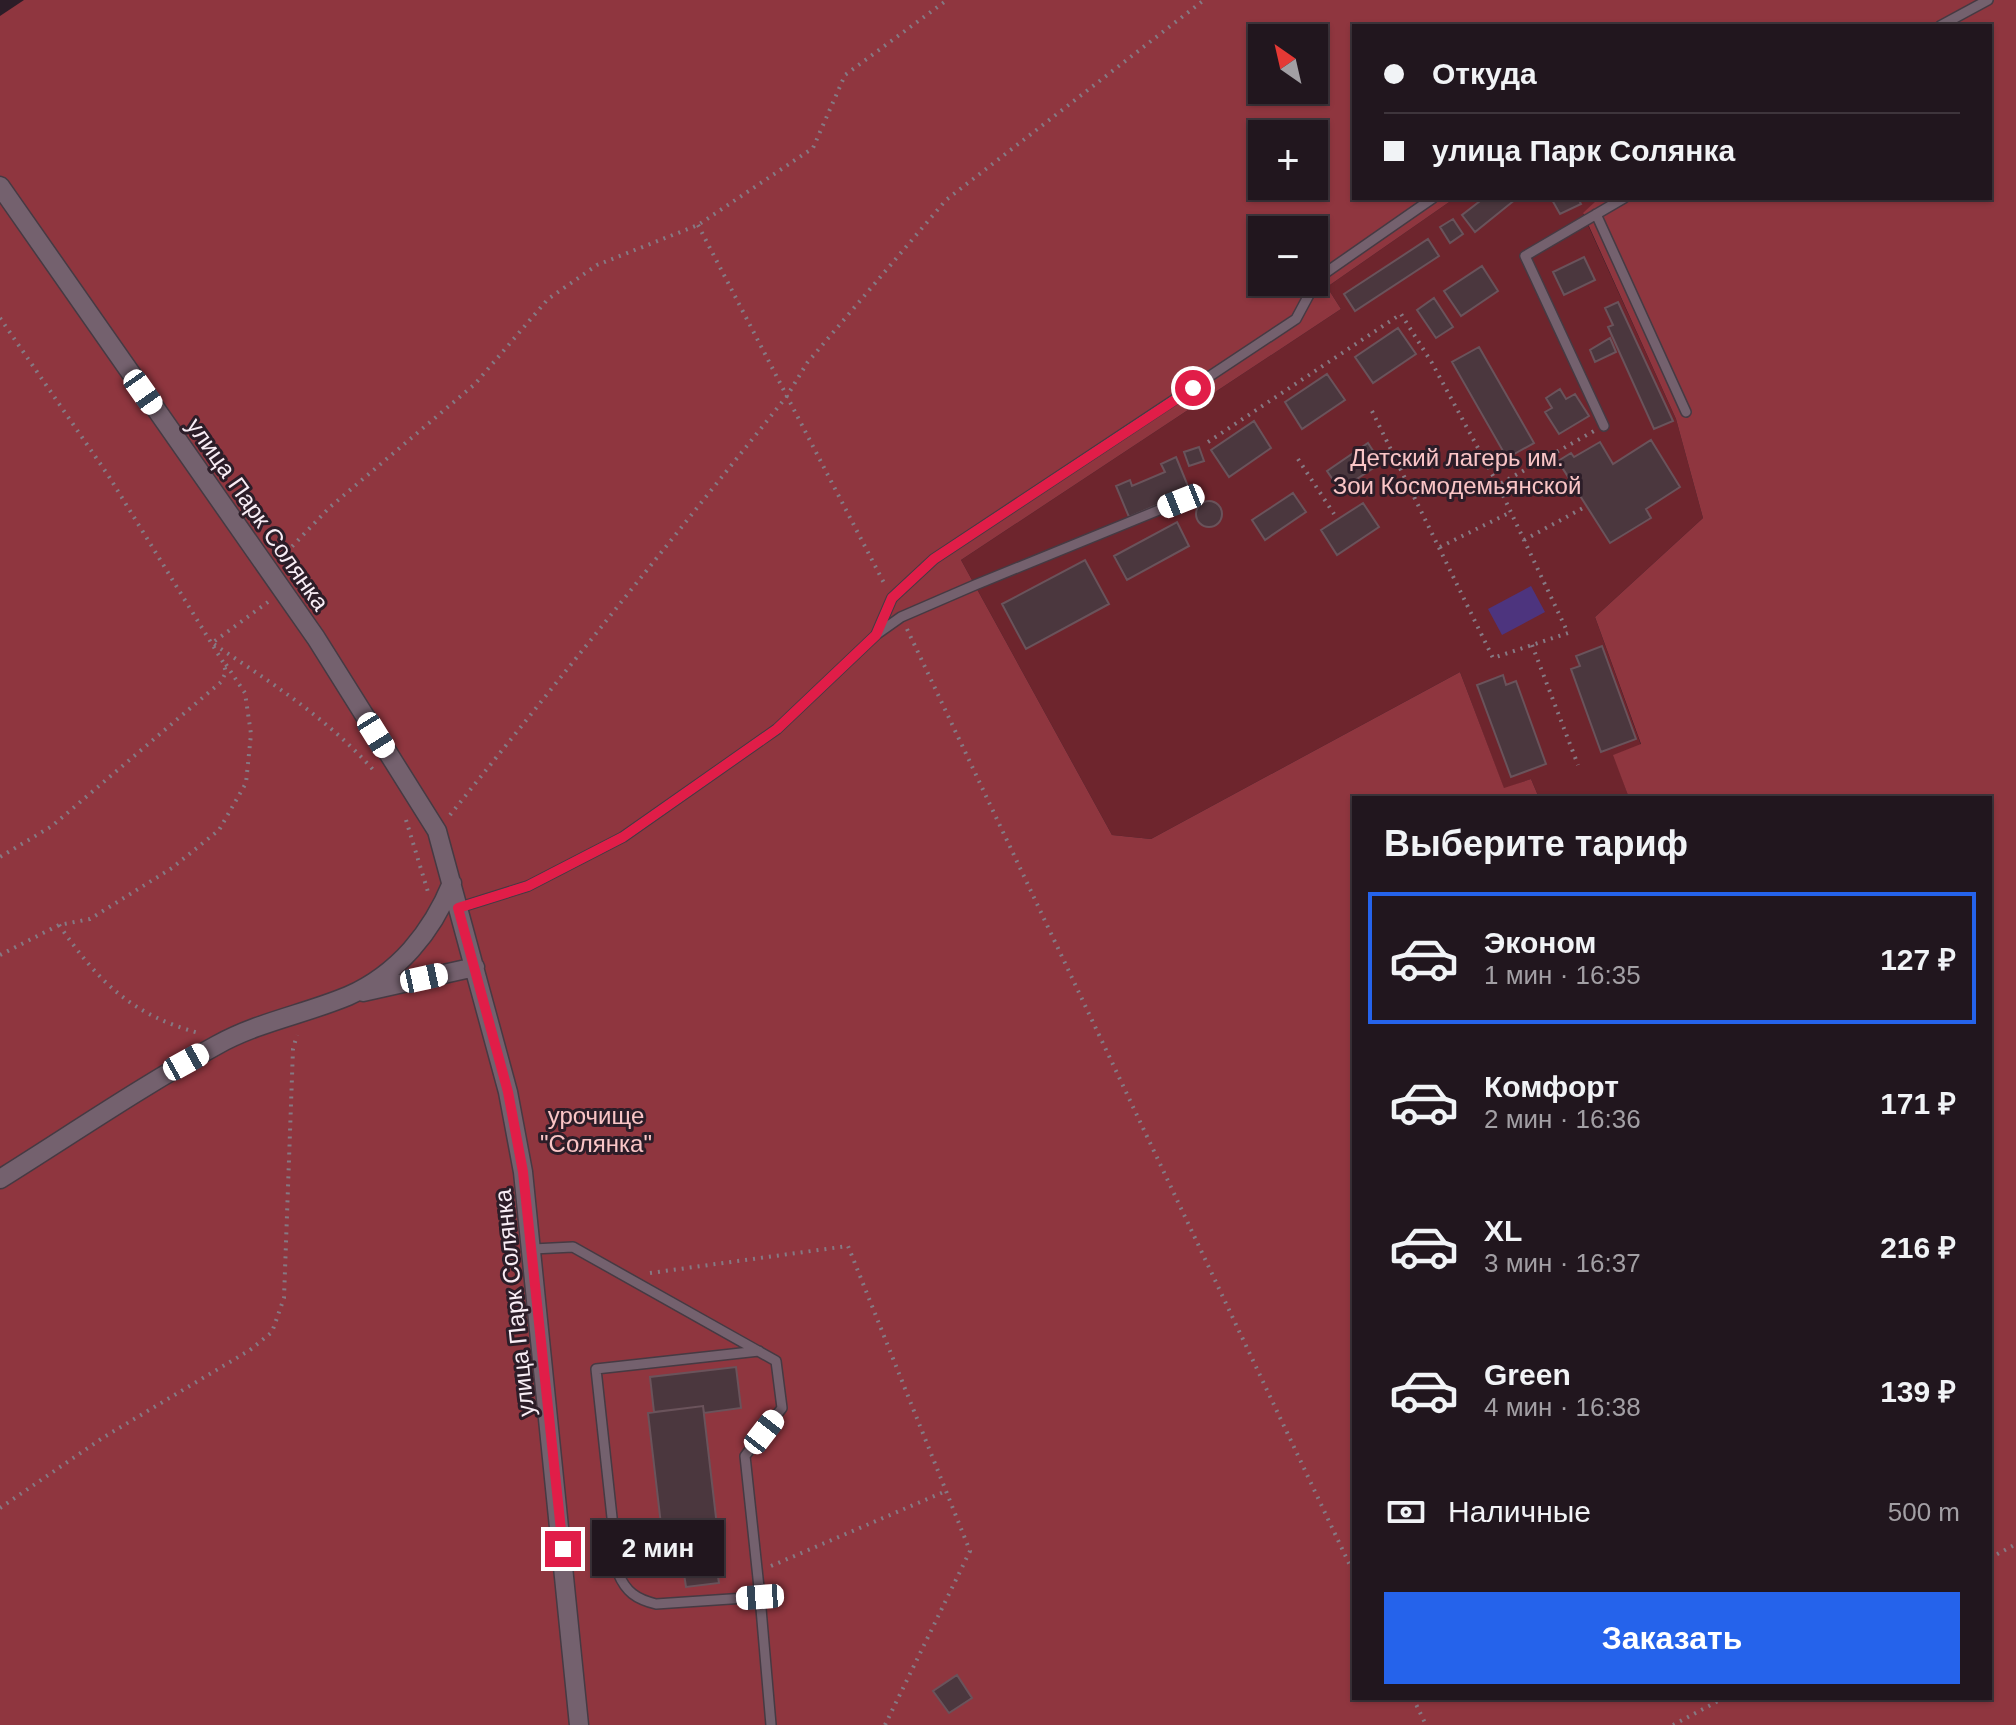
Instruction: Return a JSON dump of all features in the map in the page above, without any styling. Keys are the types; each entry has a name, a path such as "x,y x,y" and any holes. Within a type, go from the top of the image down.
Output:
{"street":[{"name":"улица Парк Солянка","path":"0,186 283,591 437,831 508,1092 523,1172 579,1725"},
{"path":"348,996 386,972 413,949 437,920 452,883"},
{"path":"0,1179 166,1073 227,1040 305,1009 348,996 475,967"}],"lane":[{"path":"1944,24 1988,0"},
{"path":"876,635 892,598 934,559 1296,319 1318,278 1430,200"},
{"path":"1604,426 1525,256 1620,200"},
{"path":"1596,214 1686,412"},
{"path":"458,908 528,886 623,837 777,729 876,635 901,617 1181,501"},
{"path":"533,1249 573,1247 776,1361 782,1408 745,1456 771,1725"},
{"path":"759,1351 596,1369 618,1573 623,1585 631,1594 656,1604 760,1597"}],"path":[{"path":"268,571 330,507 475,384 548,299 597,265 698,225 813,148 845,75 947,0"},
{"path":"437,831 787,396 807,363 946,200 1204,0"},
{"path":"698,225 892,598"},
{"path":"1208,442 1401,314 1432,363 1498,485 1568,633 1493,658 1372,411"},
{"path":"0,318 108,475 245,693 251,734 246,783 219,830 172,868 90,919 59,925 0,955"},
{"path":"1498,485 1604,426"},
{"path":"1298,459 1334,514"},
{"path":"1524,540 1583,508"},
{"path":"1440,547 1511,512"},
{"path":"283,591 212,643 274,683 361,755 384,782"},
{"path":"901,617 1352,1570"},
{"path":"1532,645 1578,765"},
{"path":"0,857 52,826 221,682 226,672 223,662"},
{"path":"405,818 437,920"},
{"path":"59,925 104,984 135,1007 180,1028 227,1040"},
{"path":"0,1508 104,1437 250,1350 272,1332 284,1298 293,1049 305,1009"},
{"path":"628,1277 848,1246 970,1551 885,1725"},
{"path":"757,1572 946,1491"},
{"path":"1992,1557 2016,1544"},
{"path":"1414,1700 1426,1725"},
{"path":"1673,1725 1720,1700"}],"green space":[{"name":"урочище \"Солянка\"","path":"24,0 2016,0 2016,1725 0,1725 0,16"},
{"name":"Детский лагерь им. Зои Космодемьянской","path":"1452,200 1597,200 1583,214 1676,419 1703,518 1595,617 1641,745 1614,755 1628,796 1538,796 1531,779 1504,789 1460,672 1151,839 1112,835 961,560 1341,309 1328,286"}],"shaded area":[{"path":"1531,586 1545,612 1502,635 1488,609"}],"building":[{"path":"1481,200 1515,200 1475,232 1462,215"},
{"path":"1552,200 1579,200 1581,204 1560,214"},
{"path":"1453,219 1463,234 1450,243 1440,227"},
{"path":"1428,239 1439,256 1355,311 1344,294"},
{"path":"1584,257 1595,280 1564,295 1553,272"},
{"path":"1482,266 1498,291 1461,316 1444,291"},
{"path":"1434,298 1453,327 1436,338 1417,310"},
{"path":"1618,302 1673,421 1654,429 1608,327 1613,325 1605,308"},
{"path":"1398,328 1416,354 1373,383 1355,357"},
{"path":"1610,338 1616,352 1595,362 1590,350"},
{"path":"1479,347 1534,443 1507,458 1452,362"},
{"path":"1327,374 1345,400 1302,429 1285,402"},
{"path":"1560,389 1566,399 1575,394 1589,416 1559,434 1545,412 1552,408 1546,398"},
{"path":"1254,421 1271,448 1229,477 1211,450"},
{"path":"1651,440 1680,487 1646,509 1651,518 1610,543 1558,461 1571,453 1574,457 1600,442 1613,464"},
{"path":"1368,443 1381,463 1340,490 1327,471"},
{"path":"1199,447 1204,461 1189,466 1184,452"},
{"path":"1176,457 1190,491 1129,517 1116,486 1130,480 1132,486 1165,472 1161,464"},
{"path":"1293,493 1306,512 1265,540 1252,520"},
{"path":"1209,501 1218,505 1222,514 1218,523 1209,527 1200,523 1196,514 1200,505"},
{"path":"1363,503 1379,527 1337,555 1321,530"},
{"path":"1177,522 1189,546 1127,580 1114,556"},
{"path":"1085,560 1109,604 1026,649 1002,604"},
{"path":"1602,646 1636,739 1601,752 1571,669 1580,666 1576,656"},
{"path":"1503,675 1506,685 1516,681 1546,764 1511,777 1477,685"},
{"path":"736,1367 741,1408 704,1413 703,1406 654,1412 650,1377"},
{"path":"703,1406 722,1569 667,1576 648,1413"},
{"path":"717,1570 719,1583 686,1587 684,1574"},
{"path":"957,1675 972,1698 949,1713 933,1691"}],"route":[{"path":"563,1549 523,1172 508,1092 458,908 528,886 623,837 777,729 876,635 892,598 934,559 1193,388"}]}
